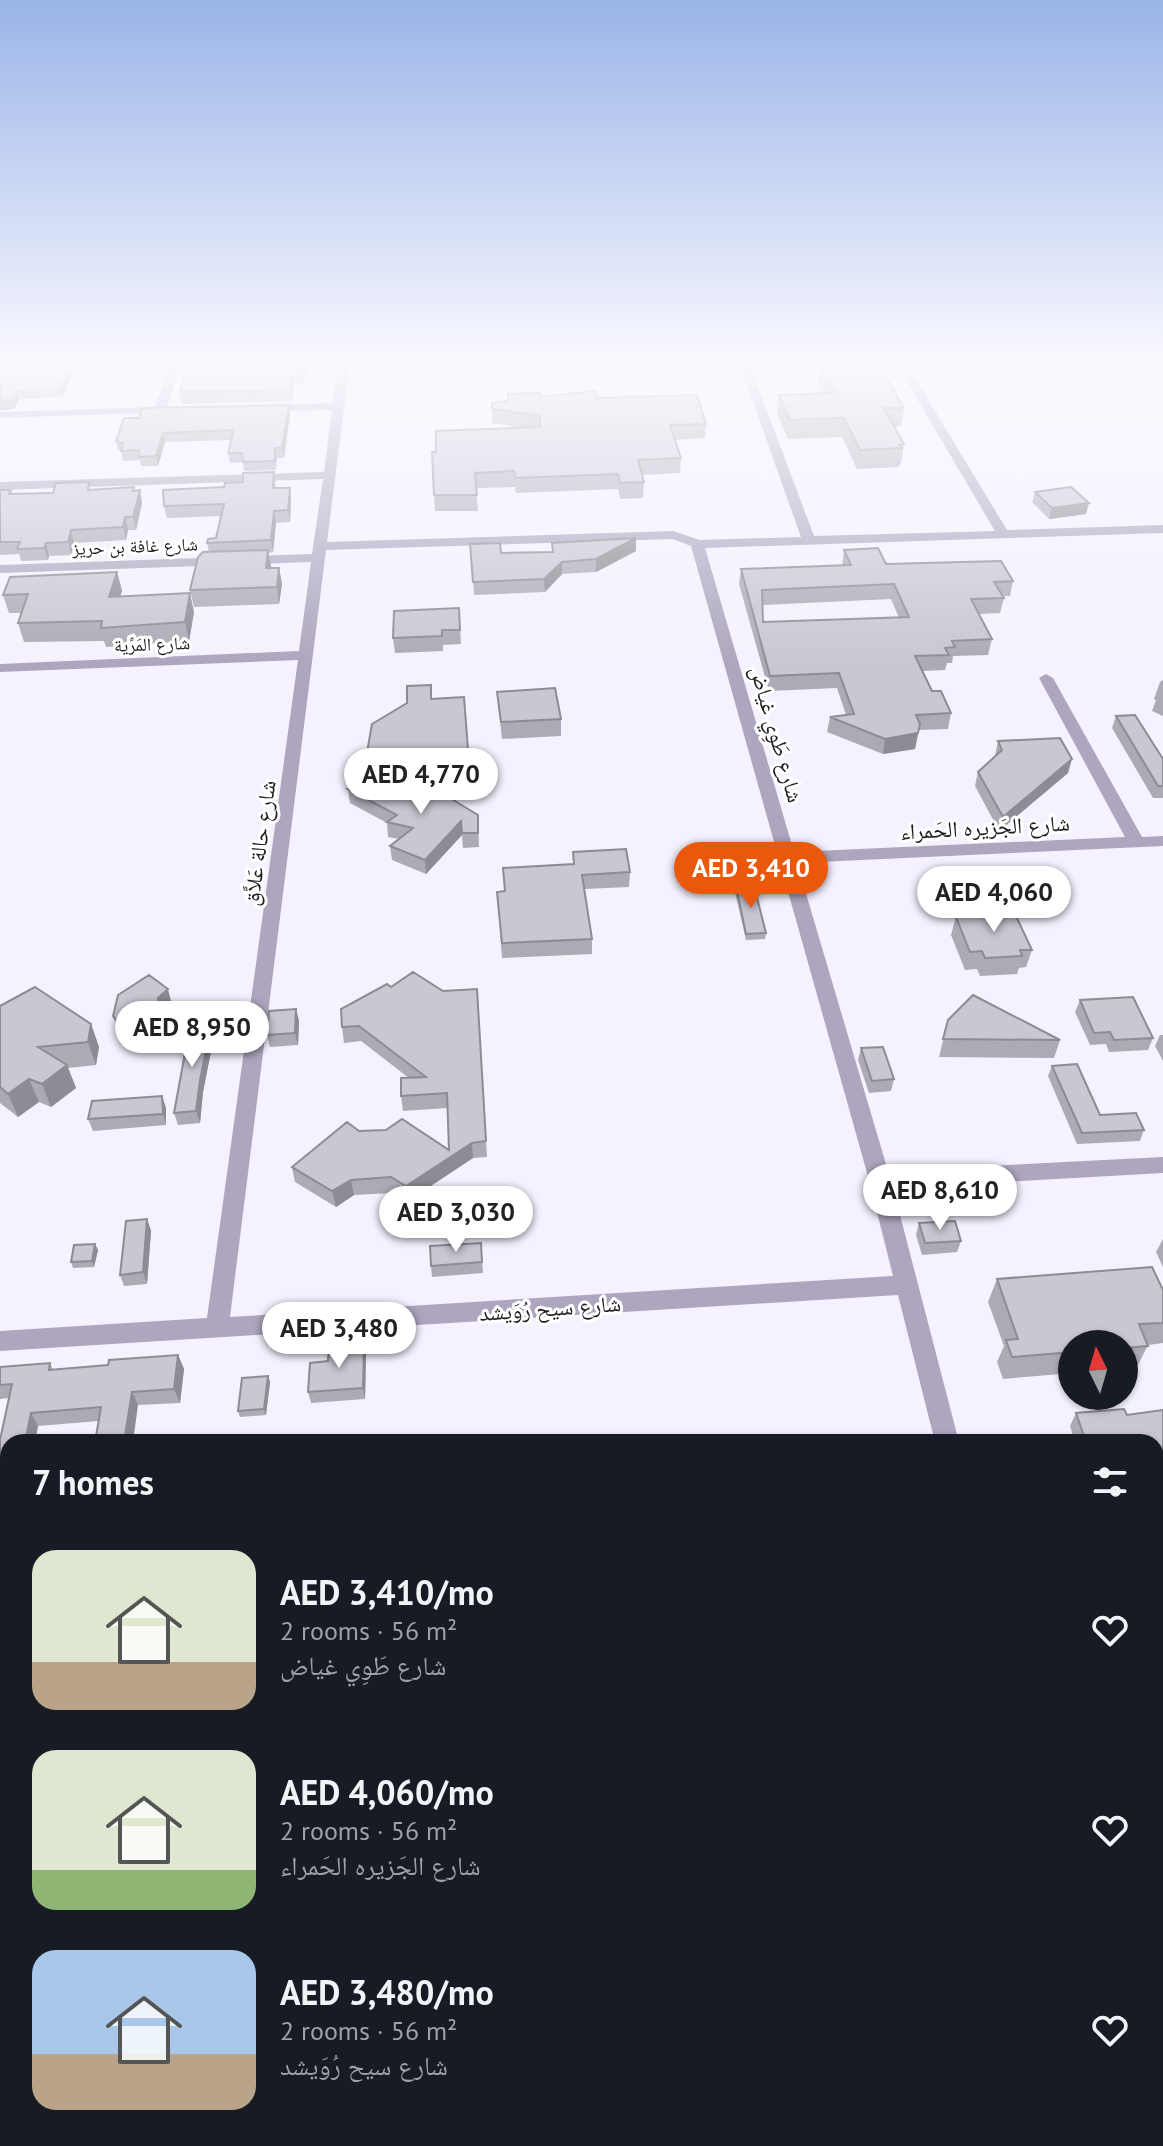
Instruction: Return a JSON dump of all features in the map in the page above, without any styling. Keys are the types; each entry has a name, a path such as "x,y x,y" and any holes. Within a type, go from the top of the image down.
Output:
{"street":[{"name":"شارع حالة عَلاَّق","path":"217,1329 331,463"},
{"path":"781,463 809,541"},
{"path":"961,463 1003,534"},
{"path":"0,486 329,475"},
{"path":"319,552 673,535 688,538 697,544 1163,529"},
{"name":"شارع طَوِي غياض","path":"697,544 880,1180 945,1434"},
{"name":"شارع غافة بن حريز","path":"0,569 319,552"},
{"name":"شارع المَرِّية","path":"0,668 306,655"},
{"path":"1046,678 1136,842"},
{"name":"شارع الجَزيره الحَمراء","path":"788,858 1163,841"},
{"path":"880,1180 1163,1165"},
{"name":"شارع سيح رُوَيشد","path":"0,1341 907,1285"}],"building":[{"path":"433,463 639,463 644,482 620,483 618,474 515,478 514,471 475,473 477,495 434,495"},
{"path":"274,472 273,488 290,488 288,510 274,511 271,540 207,543 208,539 216,538 224,504 164,506 163,490 224,487 225,483 243,482 243,473"},
{"path":"89,482 88,490 134,487 133,491 140,490 133,517 125,517 123,527 71,530 68,542 46,543 44,548 17,549 20,542 0,542 0,490 11,490 9,494 53,493 56,483"},
{"path":"1071,487 1089,503 1052,508 1035,492"},
{"path":"636,538 596,559 562,562 544,579 473,582 470,544 500,543 501,553 553,552 552,543"},
{"path":"878,548 886,564 1001,561 1013,581 994,582 1004,598 971,599 992,639 952,641 955,647 945,648 949,655 915,656 932,691 941,691 951,713 916,715 920,724 918,733 885,739 830,717 854,714 839,673 770,676 741,569 851,565 844,550","holes":["894,584 909,617 763,622 762,590"]},
{"path":"268,550 266,568 279,568 277,587 190,590 198,557 203,552"},
{"path":"117,572 109,597 190,593 185,622 101,628 102,621 18,623 28,594 3,595 10,577"},
{"path":"459,608 460,630 442,630 442,636 393,638 394,611"},
{"path":"431,685 431,699 464,697 470,776 409,779 366,758 372,724 407,703 407,686"},
{"path":"555,688 561,719 501,722 497,692"},
{"path":"1135,715 1163,759 1163,786 1158,786 1116,716"},
{"path":"1060,738 1072,759 1003,817 978,772 1002,750 998,741"},
{"path":"427,784 478,815 478,833 462,833 461,821 425,860 390,846 413,828 387,822 397,815 348,789"},
{"path":"626,849 630,872 582,875 592,939 502,943 497,892 505,891 503,868 574,864 573,852"},
{"path":"736,886 754,886 766,933 746,934"},
{"path":"1002,910 1004,914 1015,914 1032,950 1020,950 1022,956 985,958 982,951 970,952 956,917 968,916 966,912"},
{"path":"413,972 443,991 477,989 486,1141 472,1143 406,1186 391,1177 351,1180 332,1191 292,1167 347,1122 359,1131 386,1130 402,1119 449,1150 447,1093 401,1096 401,1078 426,1077 359,1026 342,1027 341,1009 387,984 391,987"},
{"path":"149,975 168,989 158,998 159,1026 143,1034 134,1028 125,1032 113,1016 118,995"},
{"path":"35,987 91,1024 88,1042 38,1047 67,1065 42,1084 29,1079 8,1094 0,1087 0,1006"},
{"path":"973,995 1060,1040 943,1039 948,1020"},
{"path":"1133,997 1153,1038 1114,1040 1110,1032 1094,1033 1080,1000"},
{"path":"296,1009 295,1033 267,1035 269,1011"},
{"path":"211,1025 196,1111 174,1113 190,1026"},
{"path":"883,1047 894,1079 872,1081 861,1048"},
{"path":"1077,1064 1100,1115 1136,1113 1144,1130 1082,1133 1052,1066"},
{"path":"162,1096 163,1114 88,1119 92,1101"},
{"path":"147,1219 143,1272 120,1275 126,1221"},
{"path":"955,1221 961,1241 925,1243 919,1223"},
{"path":"481,1243 482,1262 431,1266 430,1246"},
{"path":"95,1244 92,1261 71,1262 74,1245"},
{"path":"1152,1267 1163,1290 1163,1323 1139,1324 1148,1346 1138,1347 1138,1330 1058,1330 1058,1353 1012,1357 1006,1340 1018,1339 997,1279"},
{"path":"364,1345 363,1388 308,1392 310,1363 328,1361 329,1348"},
{"path":"178,1355 174,1389 132,1392 125,1434 96,1434 101,1407 31,1413 27,1434 1,1434 12,1384 0,1385 0,1367 50,1363 49,1370 108,1365 109,1360"},
{"path":"268,1376 264,1409 238,1411 242,1378"},
{"path":"1124,1410 1127,1415 1163,1410 1163,1434 1083,1434 1076,1413"}]}
